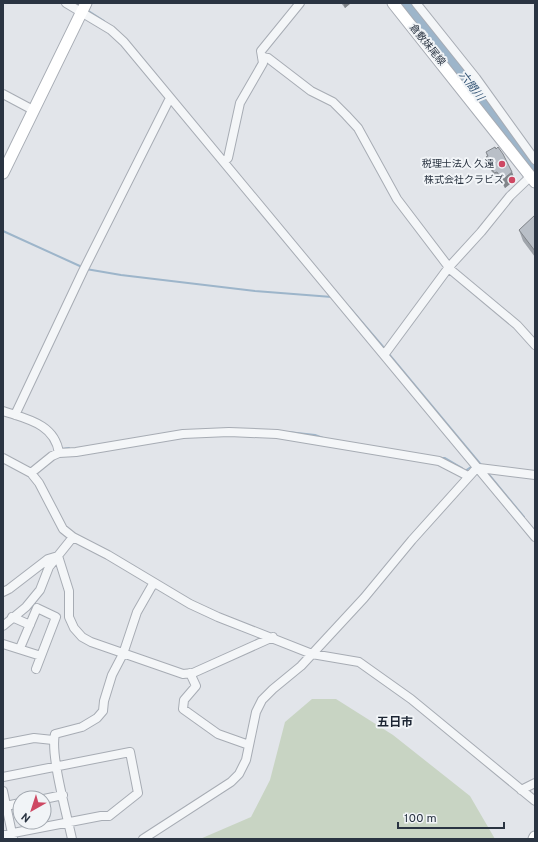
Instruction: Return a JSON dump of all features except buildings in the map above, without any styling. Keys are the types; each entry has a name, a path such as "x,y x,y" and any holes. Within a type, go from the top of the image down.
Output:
{"main road":[{"name":"倉敷妹尾線","path":"393,3 455,79 516,160 533,179"},
{"path":"3,173 84,8"}],"street":[{"path":"66,3 84,8 124,42 170,98 226,160 483,469 535,537"},
{"path":"226,160 240,103 263,63 261,51 300,3"},
{"path":"416,3 476,78 535,160"},
{"path":"262,58 268,58 311,90 333,102 346,115 358,128 397,199 449,267 517,325 535,345"},
{"path":"3,94 33,110"},
{"path":"15,415 85,269 170,98"},
{"path":"386,353 449,267 481,232 510,196 533,179"},
{"path":"3,411 48,429 58,446 58,453"},
{"path":"32,473 58,453 76,452 183,434 229,432 277,434 439,461 468,476"},
{"path":"3,458 32,473 39,483 63,529 73,537 108,555 153,584 218,617 273,637 312,654 359,662 411,700 535,801"},
{"path":"144,839 231,782 239,774 246,760 256,712 262,700 301,666 364,598 468,476 483,469 535,475"},
{"path":"3,626 12,617 26,607 40,590 46,574 73,537"},
{"path":"3,592 48,559 58,556"},
{"path":"58,556 69,591 69,617 74,628 82,637 91,642 183,674 190,673 273,637"},
{"path":"72,839 57,766 54,740 55,734 82,727 97,718 103,711 104,701 112,676 123,654 137,612 153,584"},
{"path":"20,648 37,608 56,617 36,669"},
{"path":"12,617 30,625"},
{"path":"3,644 20,648 41,656"},
{"path":"190,673 196,686 184,700 183,710 218,734 249,745"},
{"path":"3,744 34,738 54,740"},
{"path":"3,777 130,752 138,793 109,816 101,816 13,836 3,835"},
{"path":"521,790 535,783"},
{"path":"3,791 13,836"},
{"path":"52,797 63,795"},
{"path":"6,806 12,805"}],"green space":[{"path":"312,699 336,699 393,735 470,796 495,839 200,839 251,817 270,780 285,722"}],"waterway":[{"path":"74,3 79,6"},
{"name":"六間川","path":"404,3 451,60 535,171"},
{"path":"87,10 104,21"},
{"path":"3,231 82,267"},
{"path":"86,269 121,275 255,291 332,297"},
{"path":"349,307 385,349"},
{"path":"388,353 482,466"},
{"path":"288,432 315,435 323,438"},
{"path":"62,449 69,448"},
{"path":"439,458 445,458 462,468"},
{"path":"465,471 471,467"},
{"path":"486,471 524,517"}],"place":[{"name":"税理士法人 久遠","path":"502,164"},
{"name":"株式会社クラビズ","path":"512,180"}],"district":[{"name":"五日市","path":"395,723"}]}
